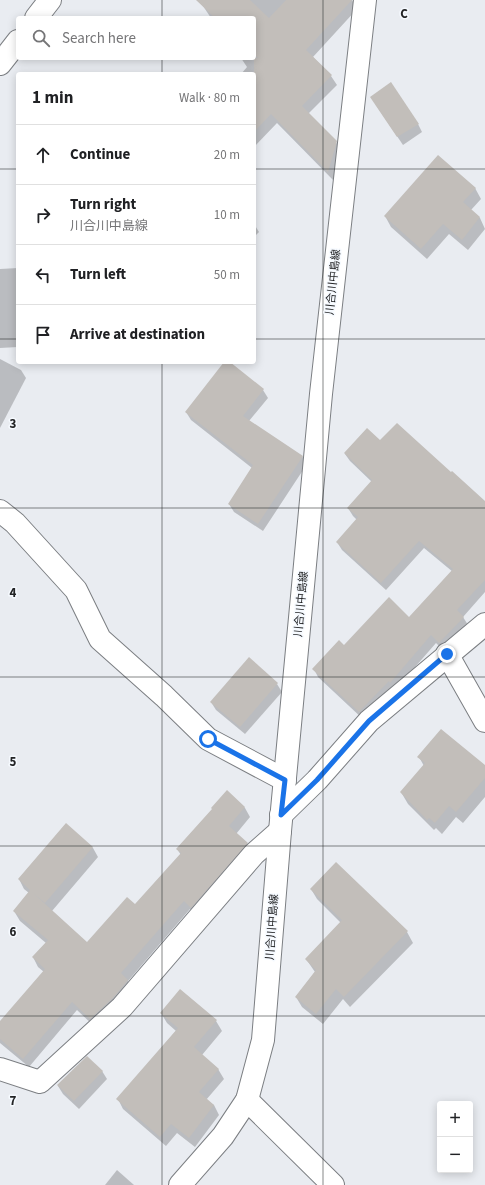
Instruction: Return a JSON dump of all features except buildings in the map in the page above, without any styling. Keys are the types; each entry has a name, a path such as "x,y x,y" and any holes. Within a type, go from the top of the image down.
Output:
{"street":[{"path":"38,16 50,0"},
{"name":"川合川中島線","path":"180,1185 223,1136 247,1100 263,1040 280,823 321,394 365,0"},
{"path":"0,64 16,44"},
{"path":"0,511 15,523 76,590 100,639 164,696 208,739 285,780"},
{"path":"0,1069 40,1082 122,1007 369,721 447,654 485,624"},
{"path":"447,654 485,721"},
{"path":"247,1100 333,1185"}],"route":[{"path":"208,739 285,780 281,815 317,780 369,721 447,654"}]}
